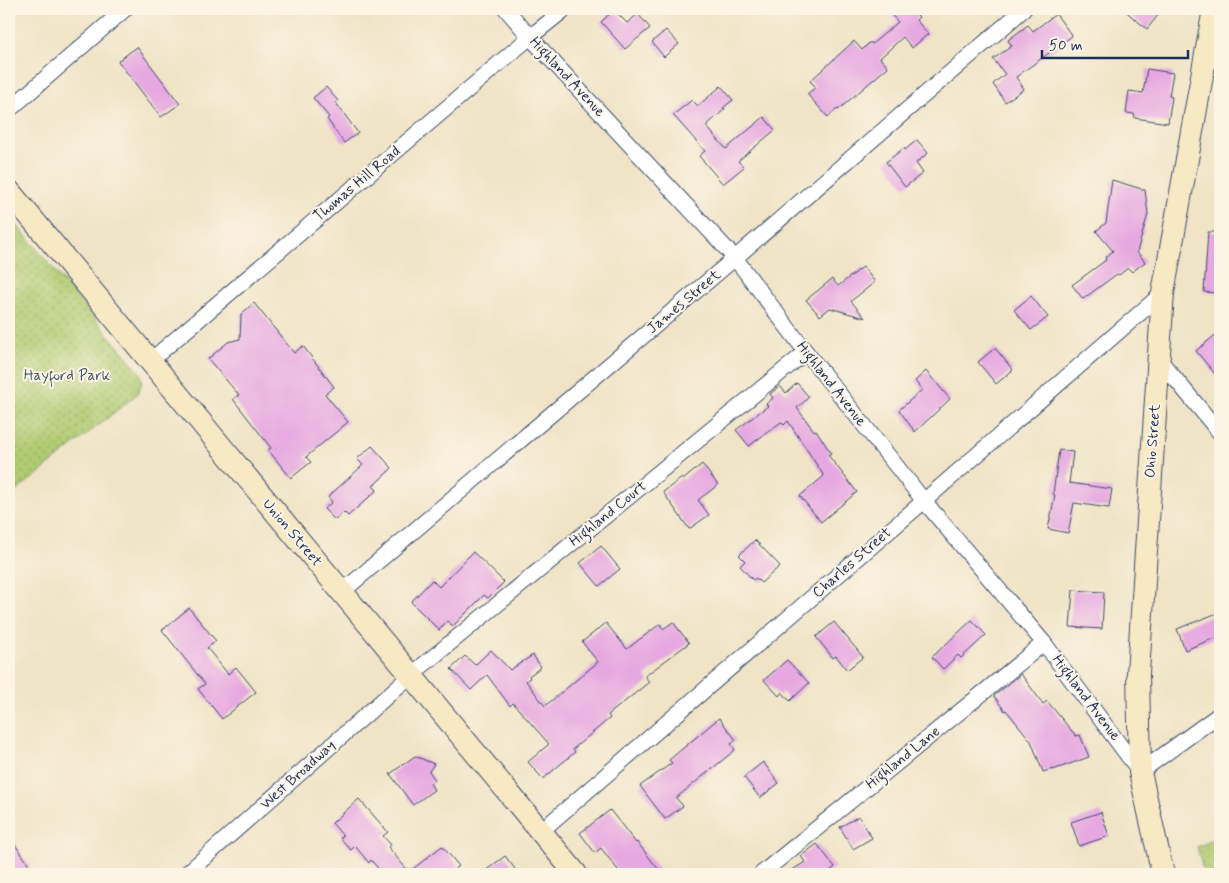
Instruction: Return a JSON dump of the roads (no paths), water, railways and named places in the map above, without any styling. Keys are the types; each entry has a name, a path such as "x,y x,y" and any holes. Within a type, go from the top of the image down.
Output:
{"main road":[{"name":"Ohio Street","path":"1164,874 1140,772 1138,673 1163,293 1216,17"},
{"name":"Union Street","path":"9,191 576,874"}],"street":[{"path":"9,110 125,9"},
{"name":"Highland Avenue","path":"506,9 735,258 806,352 924,501 1044,642 1140,772"},
{"name":"Thomas Hill Road","path":"150,360 565,9"},
{"name":"James Street","path":"342,592 1024,9"},
{"name":"Charles Street","path":"540,831 1163,293"},
{"name":"Highland Court","path":"411,675 806,352"},
{"path":"1158,358 1220,432"},
{"name":"Highland Lane","path":"761,874 1044,642"},
{"name":"West Broadway","path":"186,874 411,675"},
{"path":"1140,772 1220,714"}],"park label":[{"name":"Hayford Park","path":"67,376"}]}
